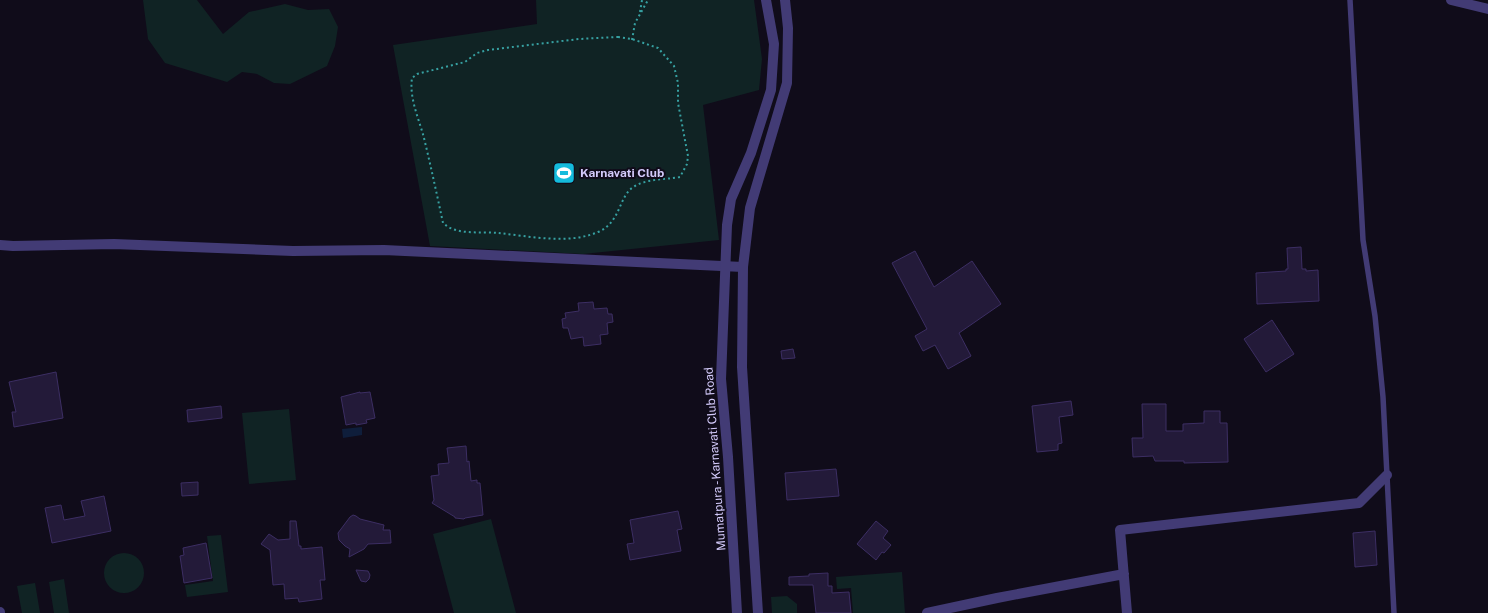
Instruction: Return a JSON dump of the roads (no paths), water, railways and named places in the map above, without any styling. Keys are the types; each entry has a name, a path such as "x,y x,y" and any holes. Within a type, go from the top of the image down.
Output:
{"street":[{"name":"Mumatpura - Karnavati Club Road","path":"738,613 728,457 721,379 725,267 727,225 732,199 751,153 771,90 774,44 766,0"},
{"path":"758,613 742,367 743,268 750,208 787,83 788,28 785,0"},
{"path":"1451,0 1488,10"},
{"path":"0,245 114,244 294,250 384,250 743,268"},
{"path":"1127,613 1120,530 1359,503 1387,475"},
{"path":"927,613 1124,574"}],"lane":[{"path":"1350,0 1364,240 1375,316 1383,390 1394,613"}],"water":[{"path":"362,427 362,435 343,438 342,429"}],"place":[{"name":"Karnavati Club","path":"564,173"}]}
